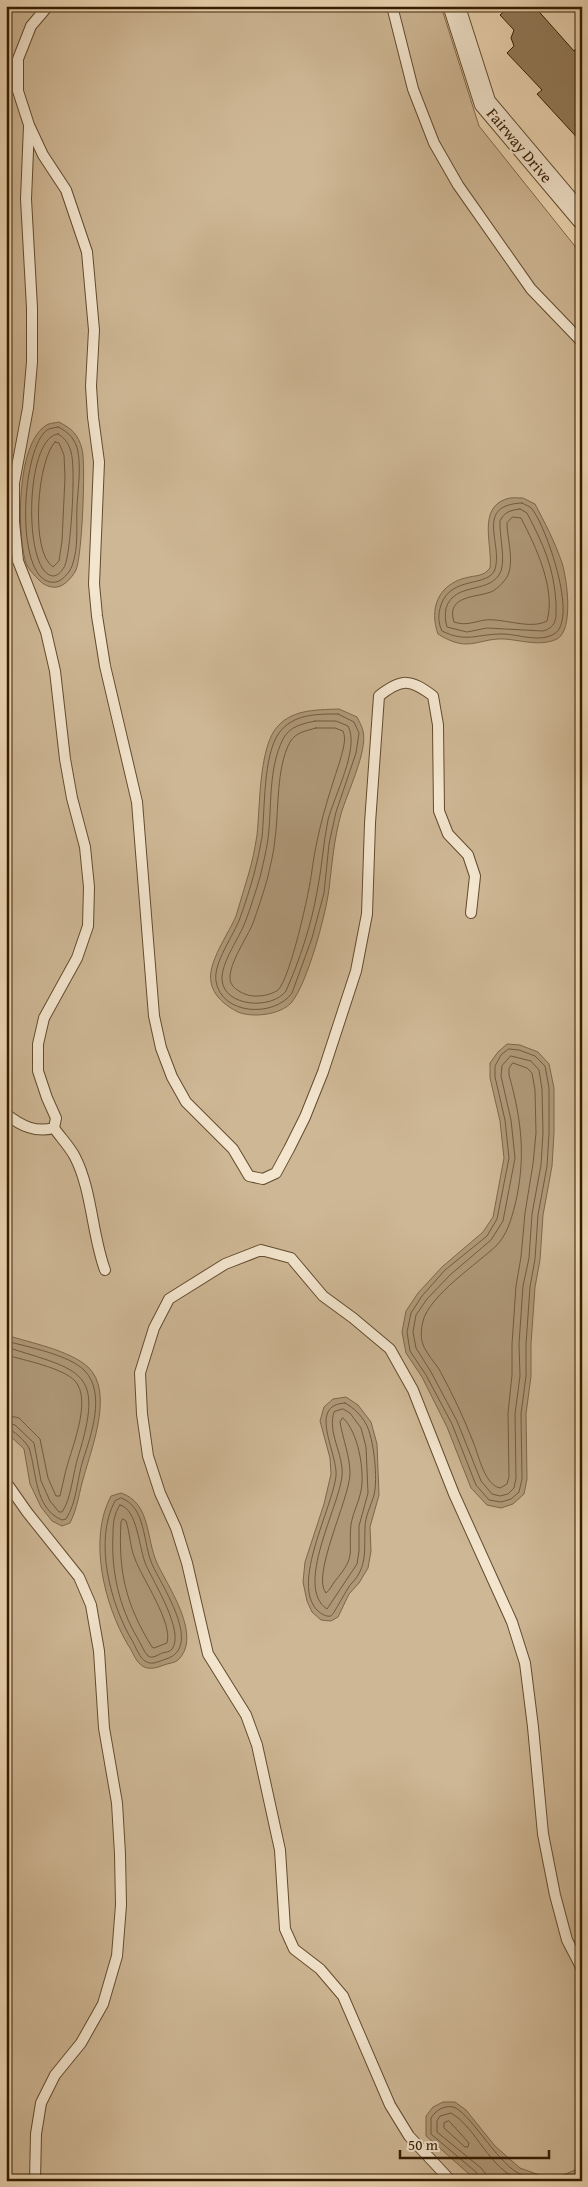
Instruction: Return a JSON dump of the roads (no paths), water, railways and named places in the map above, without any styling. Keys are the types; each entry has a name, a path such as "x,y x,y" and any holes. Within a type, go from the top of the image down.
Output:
{"street":[{"name":"Fairway Drive","path":"454,6 485,103 582,218"}],"lane":[{"path":"35,21 38,6"},
{"path":"48,6 31,26 18,59 18,91 29,125 43,155 66,190 87,252 94,330 91,386 93,417 100,462 94,584 105,666 137,802 154,1016 161,1048 172,1077 186,1102 233,1149 249,1176 263,1179 276,1172 293,1141 323,1072 356,971 367,914 370,823 379,696 394,684 415,683 433,696 438,725 439,811 448,834 468,855 475,876 470,913"},
{"path":"392,6 413,88 434,143 458,185 531,289 582,342"},
{"path":"29,125 26,200 32,308 32,362 28,408 14,483 14,522 18,561 46,632 55,672 65,758 72,798 85,847 89,887 88,926 77,958 44,1018 38,1044 38,1071 46,1098 56,1118 54,1128 75,1158 90,1203 97,1250 105,1270"},
{"path":"6,1114 19,1124 43,1131 54,1128"},
{"path":"451,2181 409,2136 390,2105 375,2076 343,1996 320,1969 294,1950 285,1929 280,1850 257,1745 246,1715 208,1654 187,1563 148,1456 142,1414 140,1373 154,1328 169,1299 225,1264 260,1250 291,1258 323,1296 354,1318 390,1349 413,1390 454,1494 512,1622 525,1663 543,1834 555,1895 567,1940 582,1969"},
{"path":"6,1482 27,1512 79,1577 91,1605 99,1651 104,1728 118,1803 121,1905 117,1956 103,2004 81,2043 55,2074 40,2104 36,2134 35,2181"}],"water":[{"path":"59,422 74,432 79,439 83,458 83,490 82,530 76,570 66,583 55,587 48,586 42,582 26,563 22,546 20,509 24,469 29,451 36,436 45,426"},
{"path":"523,498 535,504 562,563 568,603 566,625 562,634 557,639 544,643 499,639 466,644 451,641 438,634 435,625 435,607 442,592 456,581 482,574 490,568 488,529 492,511 497,504 506,499"},
{"path":"339,709 357,717 363,729 364,739 360,761 339,823 327,900 320,931 303,981 291,1003 273,1013 244,1014 229,1007 217,996 212,987 211,974 215,957 236,916 251,866 257,835 265,753 274,731 287,718 303,712"},
{"path":"507,1044 520,1045 538,1052 549,1064 554,1088 554,1133 552,1166 543,1215 540,1260 535,1287 531,1376 526,1414 527,1479 524,1494 513,1504 501,1508 487,1505 471,1488 447,1427 422,1377 406,1353 402,1332 406,1311 418,1293 442,1267 483,1232 493,1217 504,1158 500,1121 490,1078 490,1063"},
{"path":"6,1335 71,1356 88,1367 96,1377 100,1404 96,1435 73,1517 70,1523 62,1526 52,1521 41,1507 30,1484 24,1449 6,1432"},
{"path":"346,1397 358,1405 371,1422 377,1444 379,1495 370,1527 371,1551 368,1568 359,1583 349,1594 338,1617 331,1621 321,1620 312,1612 307,1601 303,1582 305,1562 324,1504 331,1474 330,1458 320,1421 324,1407 333,1399"},
{"path":"121,1493 131,1498 143,1513 157,1563 181,1611 185,1625 187,1638 185,1650 178,1660 155,1668 146,1668 140,1664 119,1629 106,1591 102,1571 100,1551 104,1513 111,1496"},
{"path":"443,2102 455,2102 466,2110 495,2146 520,2168 542,2176 561,2176 582,2167 582,2181 477,2181 426,2136 426,2116 433,2107"}]}
